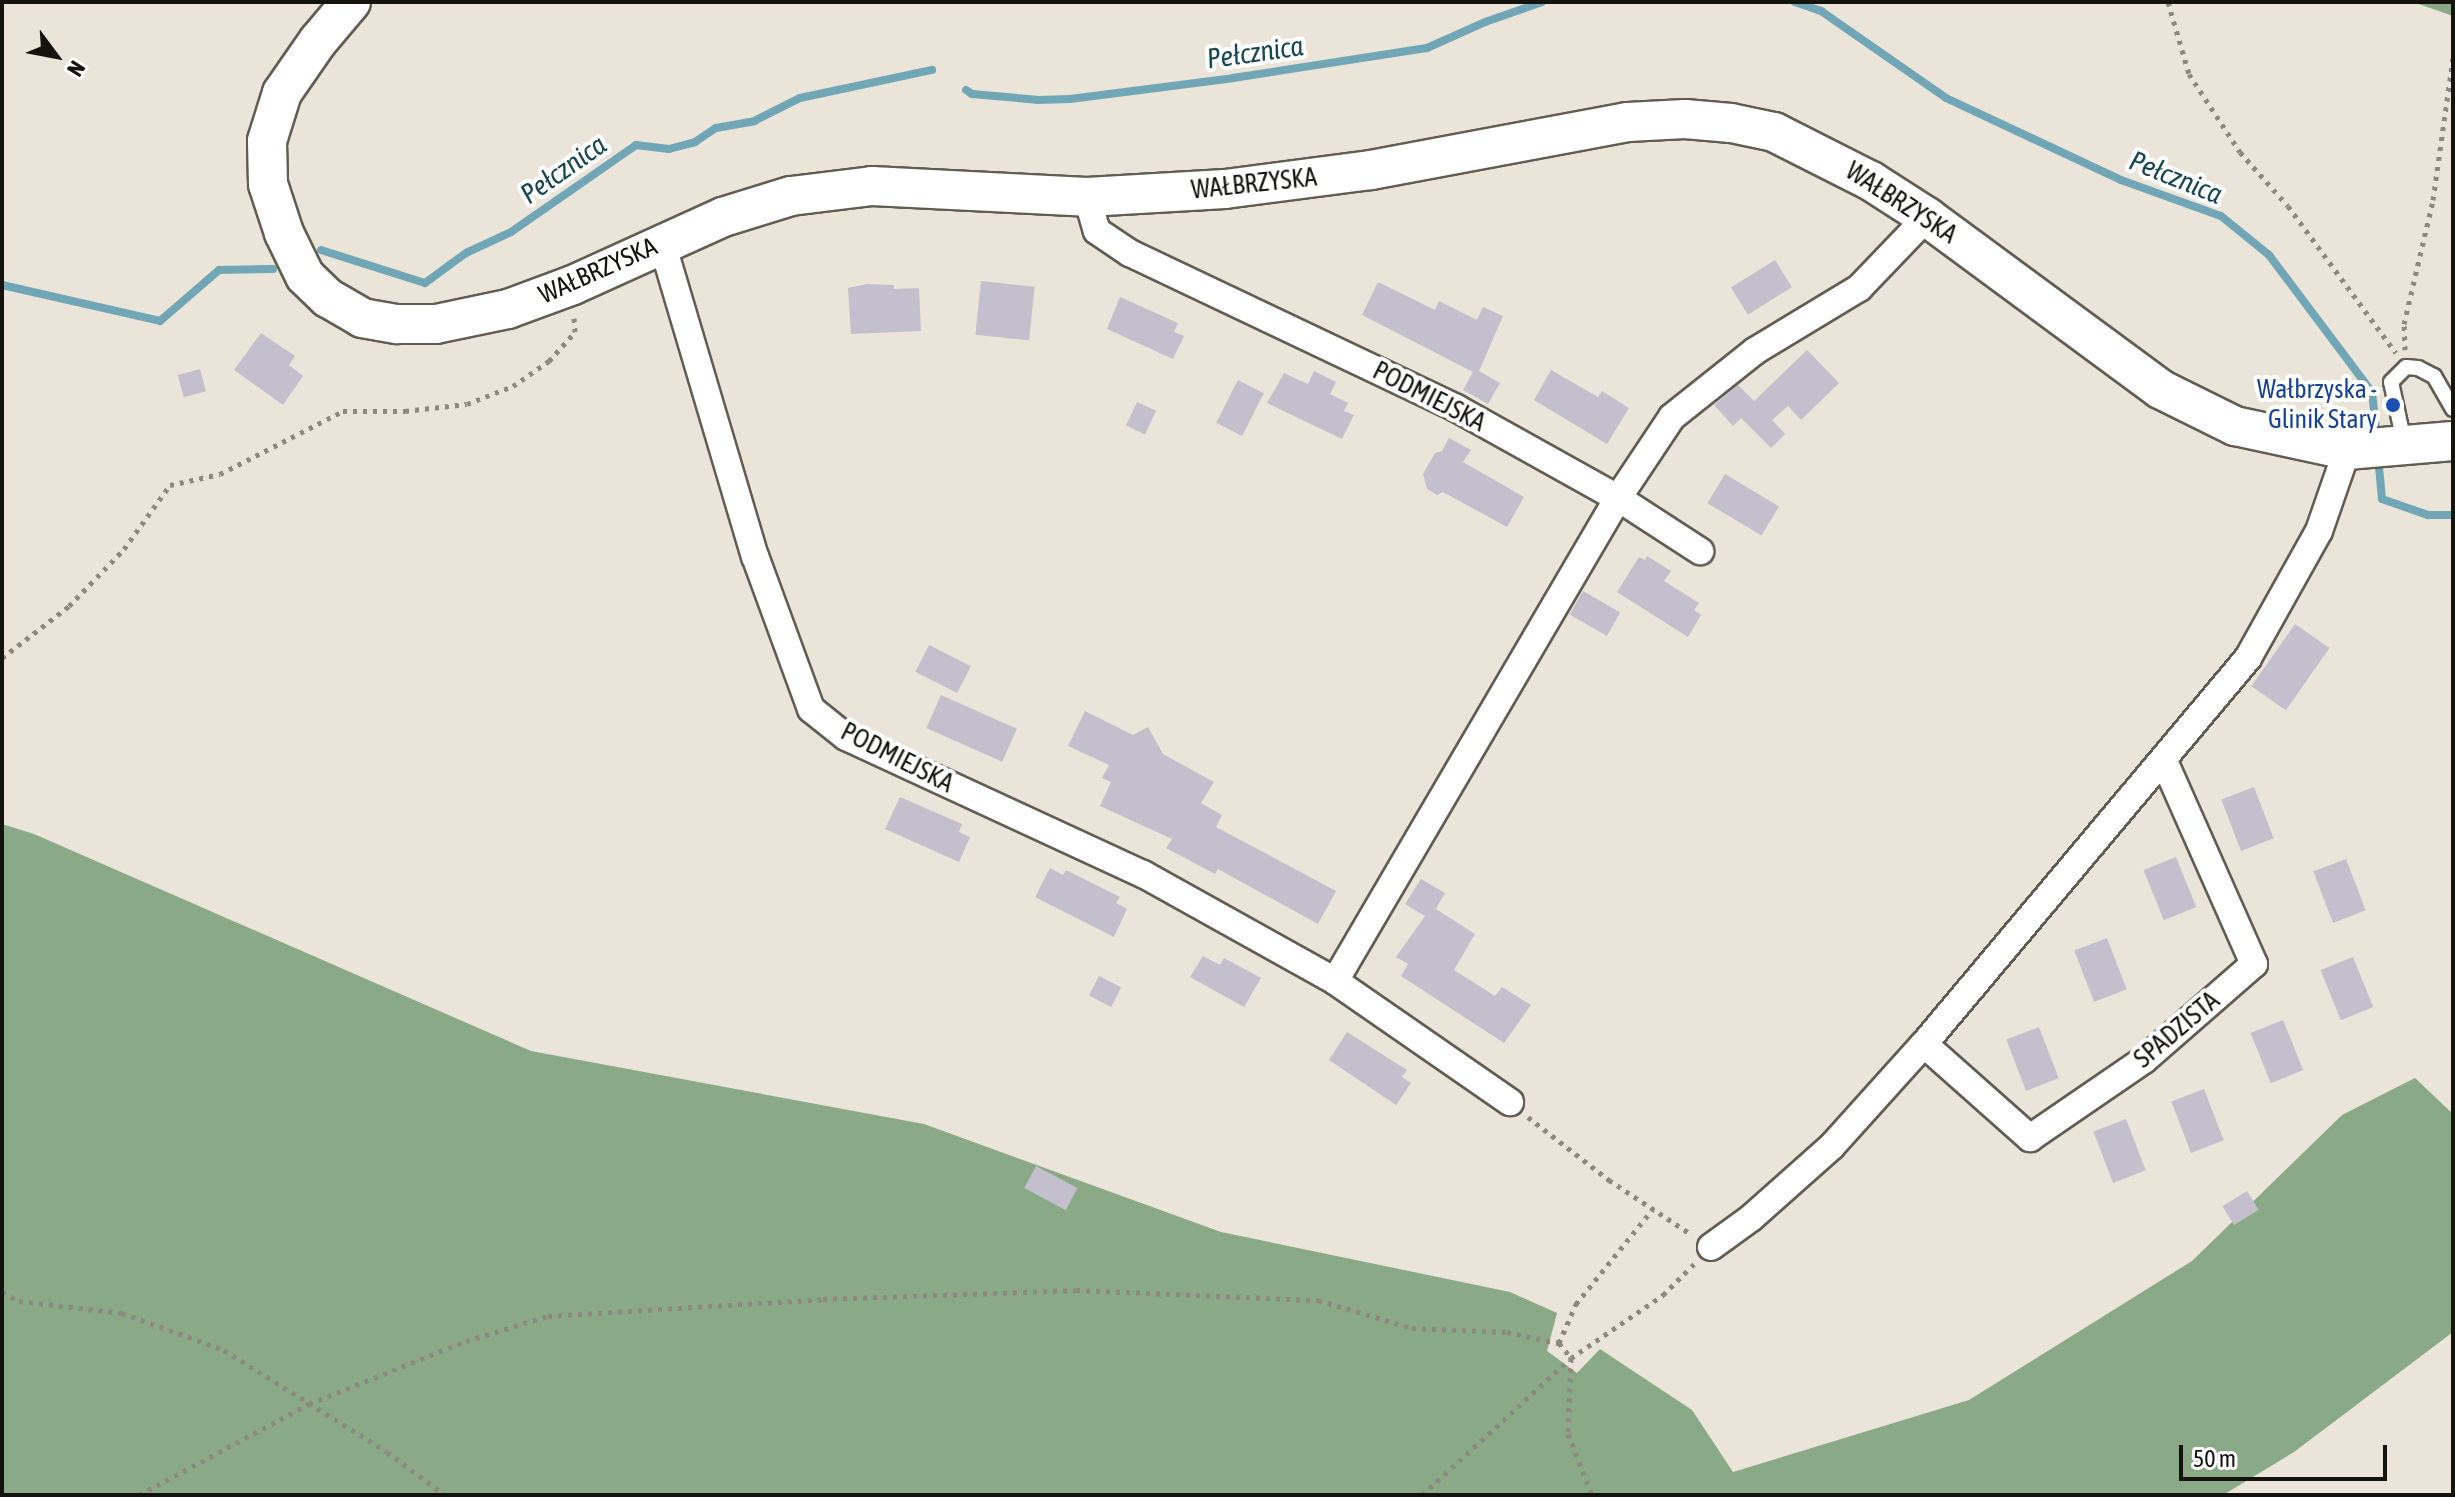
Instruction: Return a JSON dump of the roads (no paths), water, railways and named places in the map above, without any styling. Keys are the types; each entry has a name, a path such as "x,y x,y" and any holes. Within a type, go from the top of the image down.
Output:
{"main road":[{"name":"WAŁBRZYSKA","path":"351,2 318,41 282,93 267,141 268,184 284,233 305,276 328,298 362,318 397,324 436,324 508,309 573,285 723,217 791,196 858,188 943,188 1087,197 1240,187 1371,170 1628,122 1685,119 1731,123 1801,143 1871,181 1927,217 2160,389 2235,426 2353,450 2453,441"}],"street":[{"name":"PODMIEJSKA","path":"1087,197 1097,231 1130,253 1456,408 1618,498 1700,551"},
{"path":"1335,981 1618,498 1672,417 1755,351 1859,288 1927,217"},
{"name":"PODMIEJSKA","path":"662,243 755,556 811,709 846,737 1143,874 1335,981 1510,1102"},
{"path":"1711,1247 1751,1218 1832,1146 1924,1044 2248,658 2319,531 2353,450"},
{"name":"SPADZISTA","path":"1924,1044 2030,1138 2144,1060 2254,964 2164,761"}],"lane":[{"path":"2401,448 2391,382 2406,367 2418,368 2434,376 2453,409"}],"waterway":[{"name":"Pełcznica","path":"966,90 972,94 1039,100 1070,99 1233,78 1427,48 1485,22 1542,2"},
{"name":"Pełcznica","path":"1795,2 1821,11 1946,98 2121,180 2221,216 2269,255 2372,392 2377,438"},
{"name":"Pełcznica","path":"321,250 425,283 466,253 511,232 636,145 669,149 695,142 716,128 754,121 800,98 932,70"},
{"name":"Pełcznica","path":"2,285 160,321 219,270 273,269"},
{"name":"Pełcznica","path":"2378,456 2382,499 2428,515 2453,515"}],"place":[{"name":"Wałbrzyska - Glinik Stary","path":"2393,405"}]}
